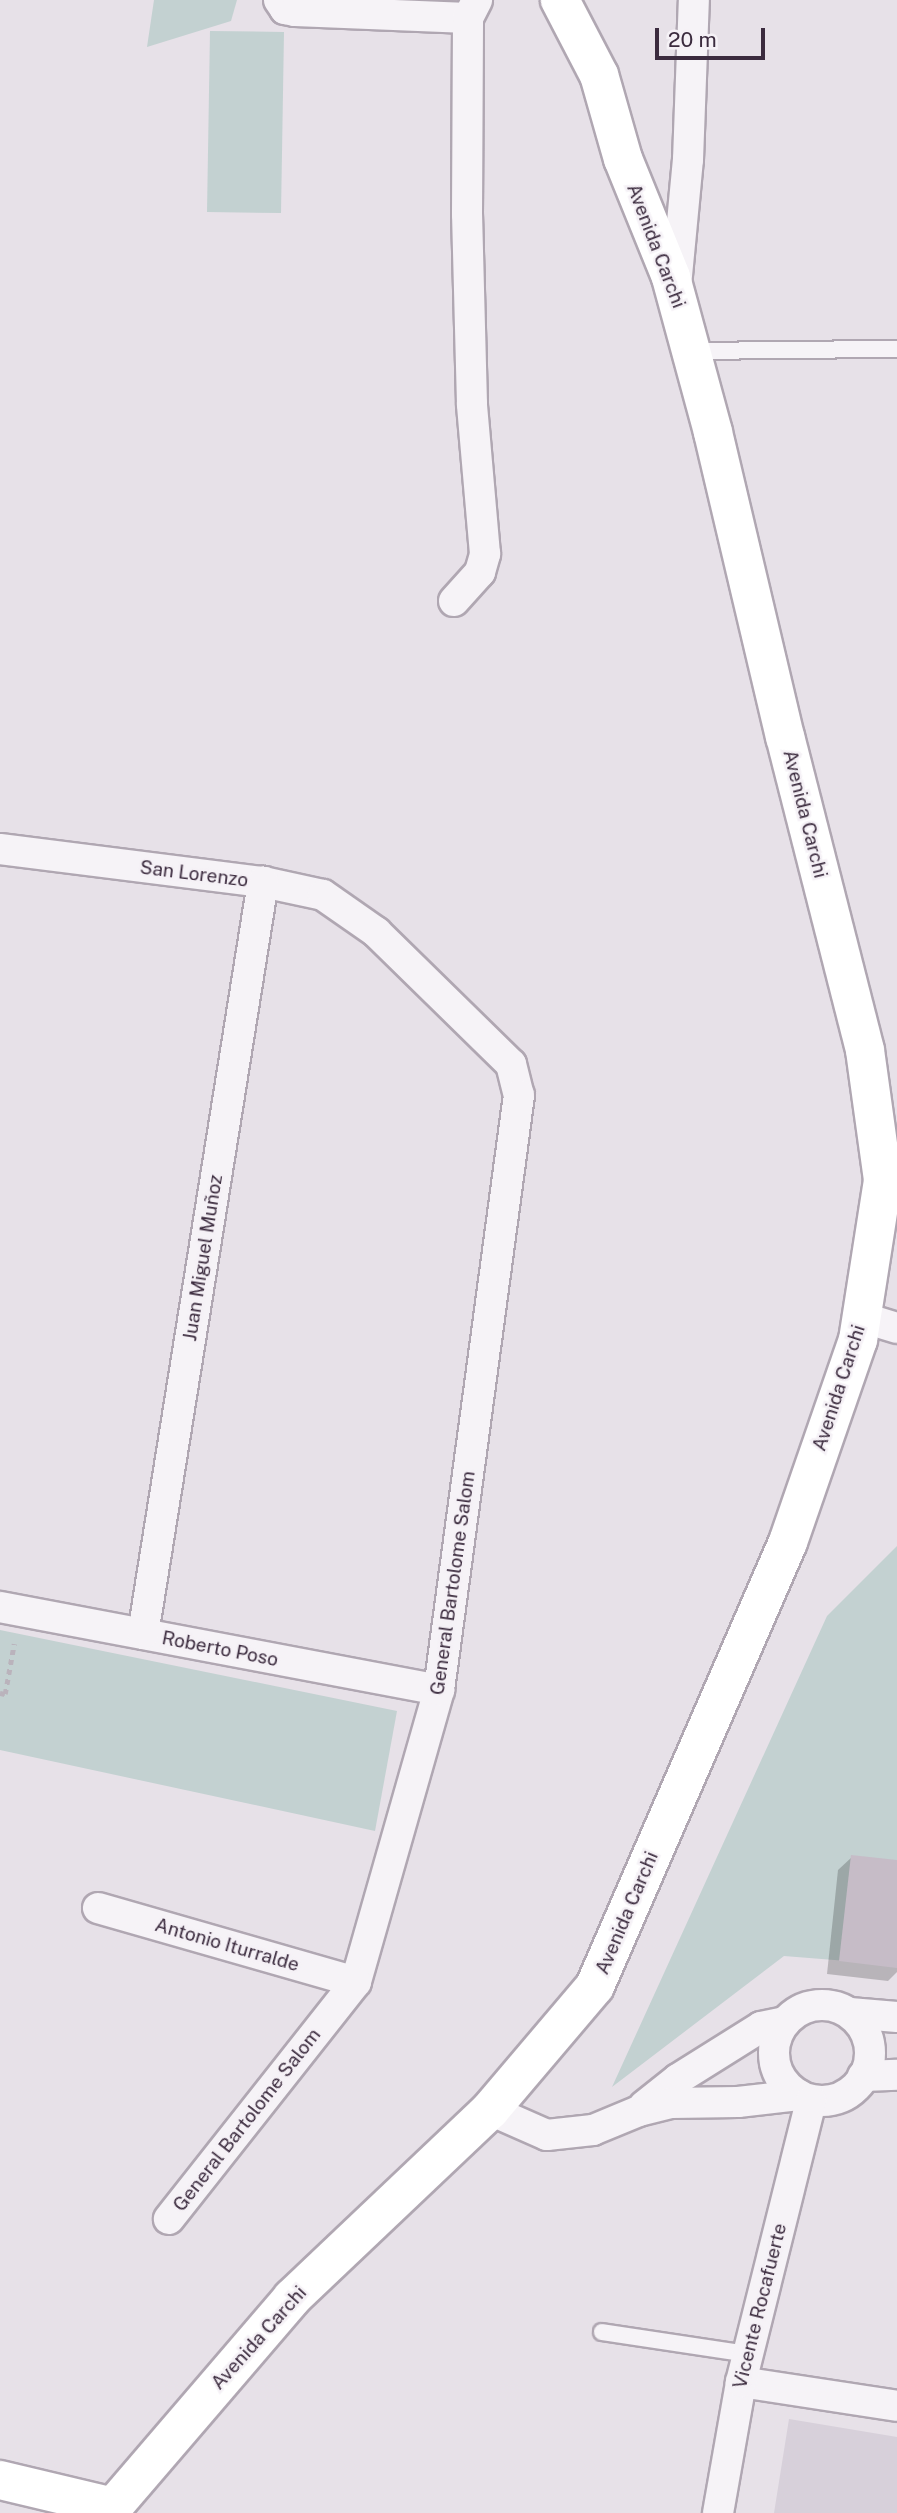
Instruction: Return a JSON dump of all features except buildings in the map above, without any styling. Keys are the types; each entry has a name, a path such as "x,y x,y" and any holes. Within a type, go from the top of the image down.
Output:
{"street":[{"path":"279,0 285,9 295,10 473,9 467,214 472,404 485,554 480,572 454,601"},
{"name":"Avenida Carchi","path":"113,2510 292,2298 490,2110 595,1986 788,1542 858,1340 879,1323 883,1180 864,1050 675,290 623,159 599,75 560,0"},
{"path":"675,290 688,160 694,0"},
{"name":"San Lorenzo","path":"0,849 263,882 323,895 376,932"},
{"name":"Juan Miguel Muñoz","path":"143,1634 263,882"},
{"name":"General Bartolome Salom","path":"169,2219 356,1982 439,1690 519,1095 512,1064 376,932"},
{"name":"Roberto Poso","path":"10,1609 439,1690"},
{"name":"Antonio Iturralde","path":"98,1908 356,1982"},
{"path":"639,2111 696,2067 761,2027 785,2022 804,2008 821,2005 850,2013 897,2017"},
{"path":"490,2110 547,2135 593,2130 639,2111 671,2103 835,2099 849,2093 863,2076 871,2054 862,2024 850,2013"},
{"path":"785,2022 774,2045 774,2061 780,2077 805,2098"},
{"path":"863,2076 897,2076"},
{"name":"Vicente Rocafuerte","path":"718,2513 744,2368 805,2098"},
{"path":"744,2368 897,2406"},
{"path":"0,2480 113,2510"}],"lane":[{"path":"692,351 897,349"},
{"path":"602,2332 744,2368"}],"path":[{"path":"0,1693 5,1693 10,1609"}],"shaded area":[{"path":"154,0 237,0 231,21 147,47"},
{"path":"210,31 284,32 281,213 207,212"},
{"path":"897,1546 897,1965 784,1956 612,2087 827,1616"},
{"path":"0,1630 397,1711 375,1831 0,1750"},
{"path":"789,2419 897,2437 897,2513 774,2513"}]}
